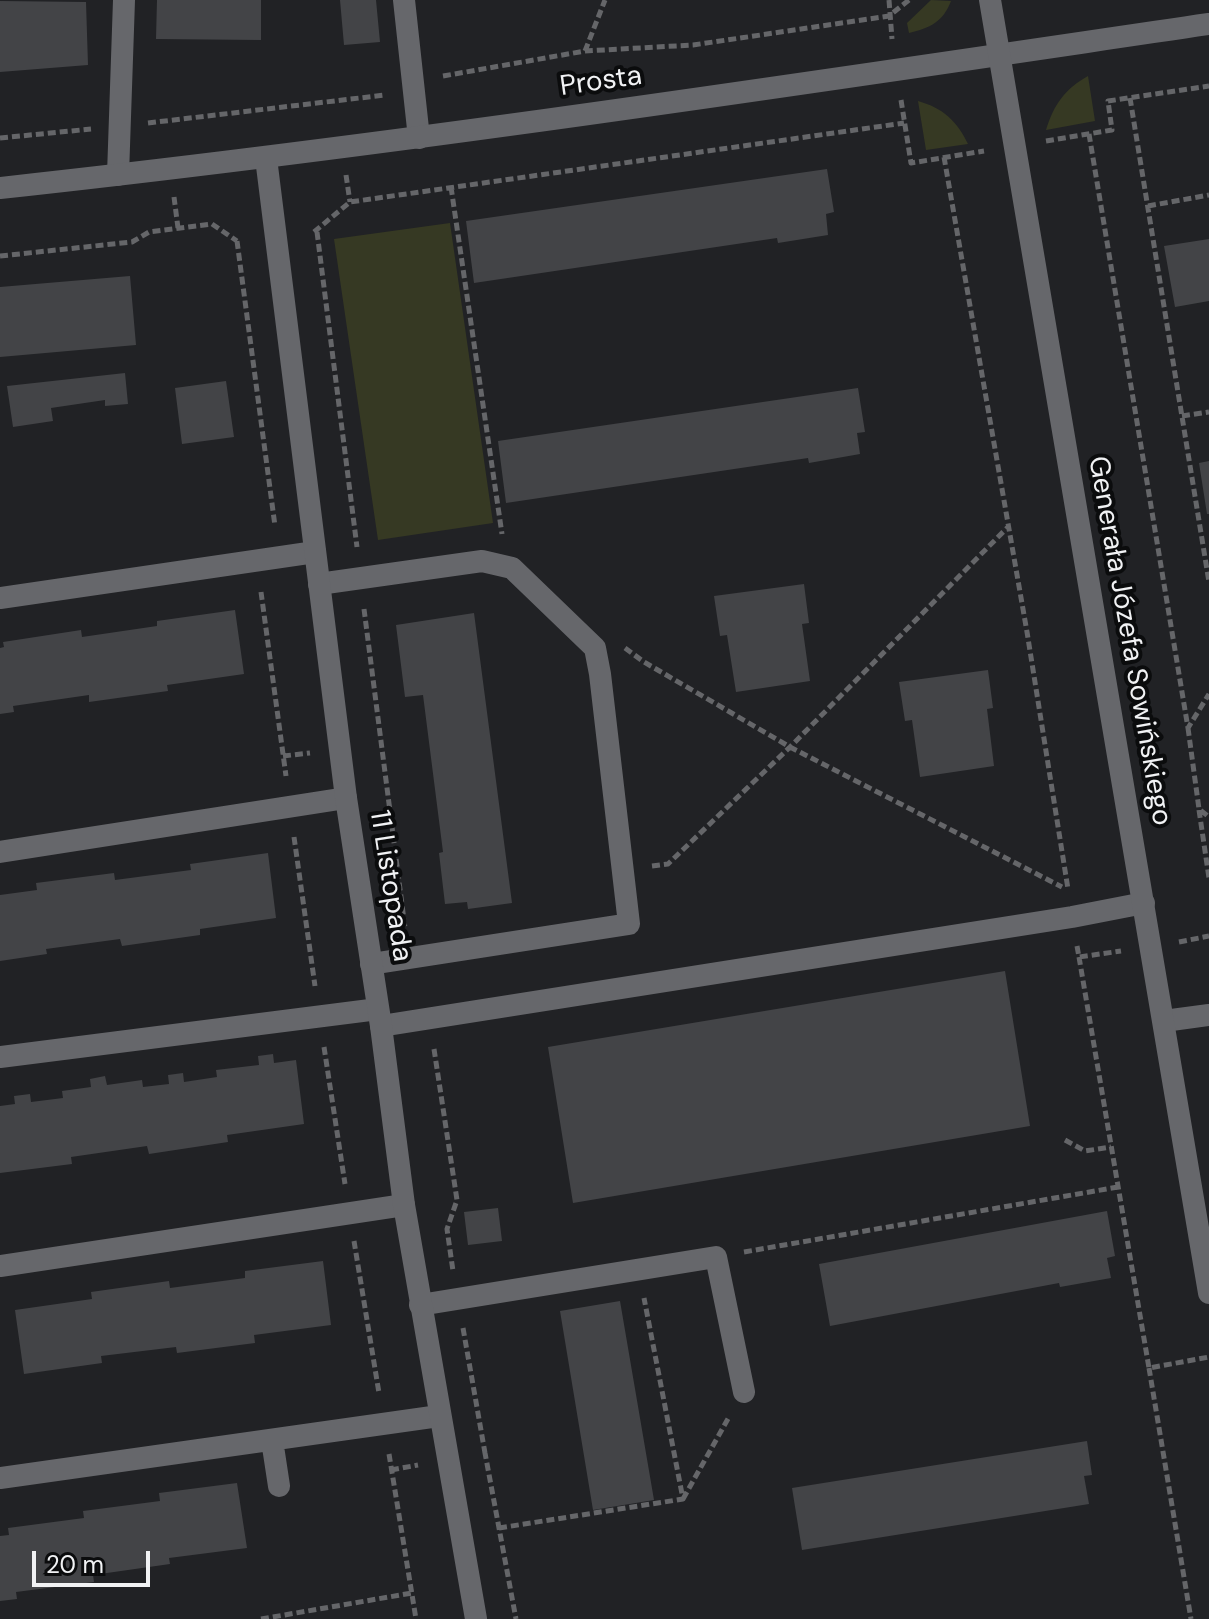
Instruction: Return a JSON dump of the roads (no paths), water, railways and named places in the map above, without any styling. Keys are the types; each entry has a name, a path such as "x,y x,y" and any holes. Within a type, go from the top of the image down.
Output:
{"street":[{"path":"118,175 124,0"},
{"path":"404,0 419,138"},
{"name":"Generała Józefa Sowińskiego","path":"990,0 1209,1293"},
{"name":"Prosta","path":"0,188 419,138 1209,24"},
{"name":"11 Listopada","path":"266,158 346,798 404,1205 476,1619"},
{"path":"0,598 315,552"},
{"path":"319,584 482,561 512,568 595,648 600,674 629,924 371,964"},
{"path":"0,852 346,798"},
{"path":"0,1057 319,1017 418,1020 1144,903"},
{"path":"1164,1021 1209,1015"},
{"path":"0,1266 404,1205"},
{"path":"420,1305 716,1257 744,1392"},
{"path":"0,1478 439,1416"},
{"path":"272,1440 279,1486"}]}
